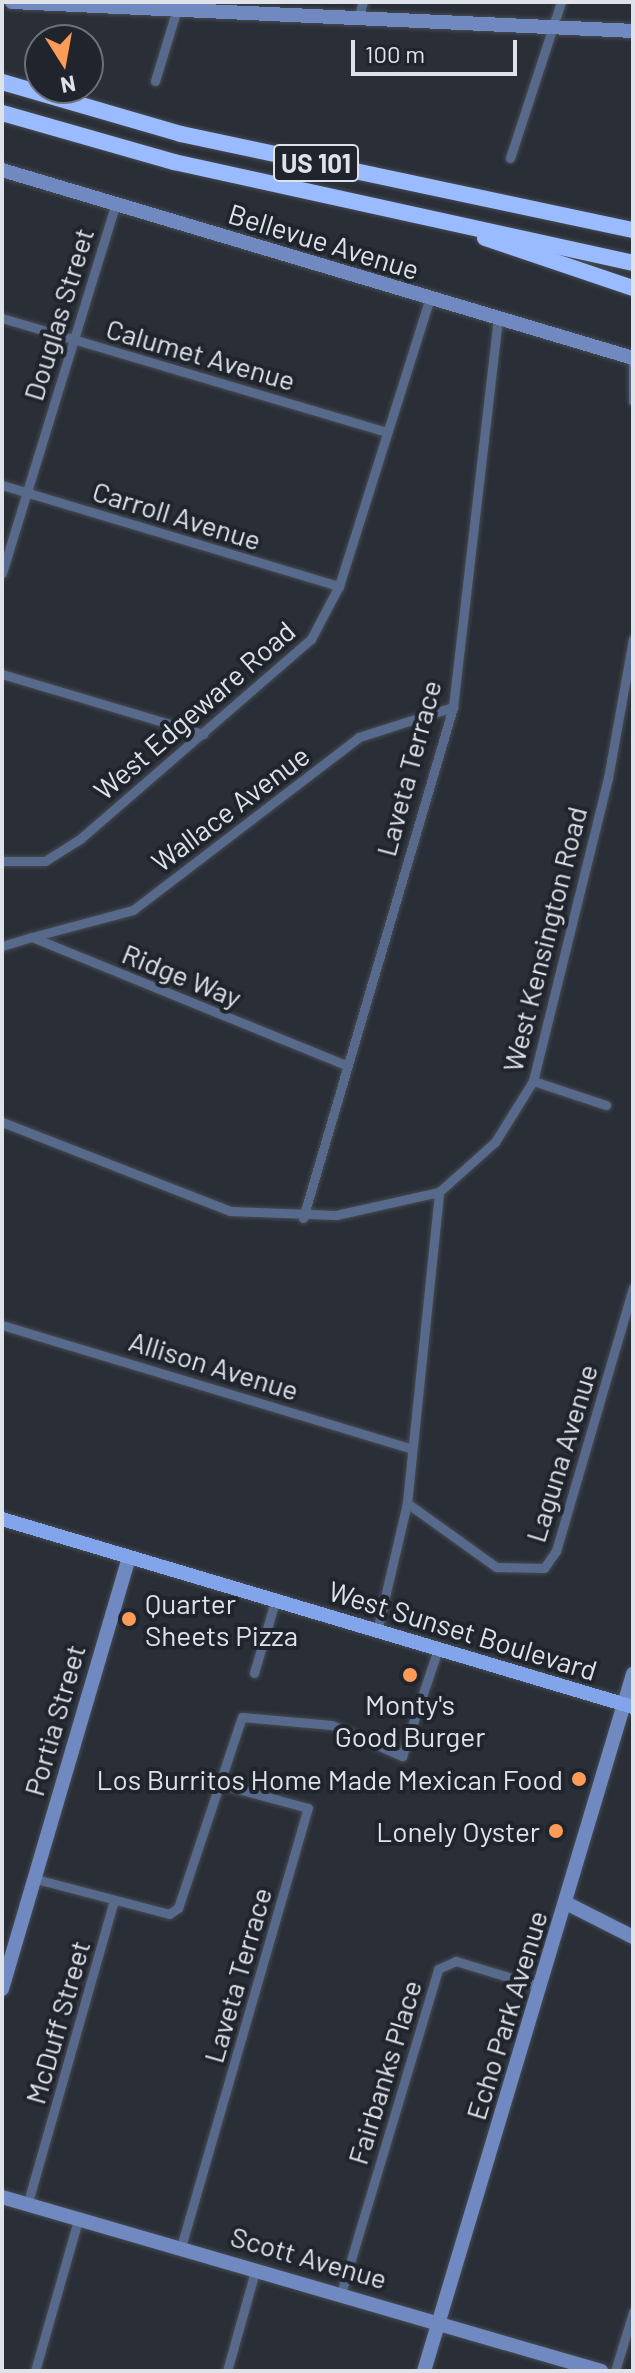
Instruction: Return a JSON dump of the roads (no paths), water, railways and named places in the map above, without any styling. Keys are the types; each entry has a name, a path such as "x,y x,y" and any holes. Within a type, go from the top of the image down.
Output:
{"highway":[{"name":"US 101","path":"2,82 181,134 633,230"},
{"name":"US 101","path":"2,113 174,162 633,263"},
{"path":"466,228 514,253 633,288"}],"main road":[{"name":"West Sunset Boulevard","path":"2,1519 628,1706"}],"street":[{"path":"12,2 178,6 633,31"},
{"path":"358,18 363,2"},
{"path":"510,158 561,2"},
{"path":"155,81 178,6"},
{"name":"Bellevue Avenue","path":"2,170 633,359"},
{"name":"Douglas Street","path":"2,573 28,493 71,338 115,205"},
{"name":"West Edgeware Road","path":"2,861 45,861 62,852 311,639 339,586 429,300"},
{"name":"Calumet Avenue","path":"2,318 388,432"},
{"name":"Laveta Terrace","path":"303,1218 345,1065 453,707 498,318"},
{"path":"633,359 633,401"},
{"name":"Carroll Avenue","path":"2,485 339,586"},
{"name":"West Kensington Road","path":"2,1122 197,1201 303,1218 393,1207 439,1192 495,1142 533,1081 608,778 633,639"},
{"path":"2,674 203,734"},
{"name":"Wallace Avenue","path":"32,937 133,910 359,737 453,707"},
{"path":"2,946 32,937"},
{"name":"Ridge Way","path":"32,937 345,1065"},
{"path":"533,1081 606,1105"},
{"path":"377,1631 407,1503 439,1192"},
{"name":"Laguna Avenue","path":"407,1503 496,1567 544,1568 556,1551 633,1288"},
{"name":"Allison Avenue","path":"2,1325 412,1449"},
{"name":"Portia Street","path":"2,1989 129,1557"},
{"path":"254,1673 275,1601"},
{"path":"36,1879 169,1914 178,1908 216,1783 242,1717 332,1725 402,1756 438,1649"},
{"name":"Echo Park Avenue","path":"424,2371 628,1706 633,1674"},
{"name":"Laveta Terrace","path":"181,2247 308,1808 216,1783"},
{"name":"McDuff Street","path":"28,2202 114,1900"},
{"path":"568,1904 633,1937"},
{"name":"Fairbanks Place","path":"341,2293 438,1969 456,1961 541,1987"},
{"name":"Scott Avenue","path":"2,2197 256,2268 601,2371"},
{"path":"35,2371 79,2217"},
{"path":"227,2371 256,2268"},
{"path":"615,2371 633,2312"}],"place":[{"name":"Quarter Sheets Pizza","path":"129,1619"},
{"name":"Monty's Good Burger","path":"410,1675"},
{"name":"Los Burritos Home Made Mexican Food","path":"579,1779"},
{"name":"Lonely Oyster","path":"556,1831"}]}
